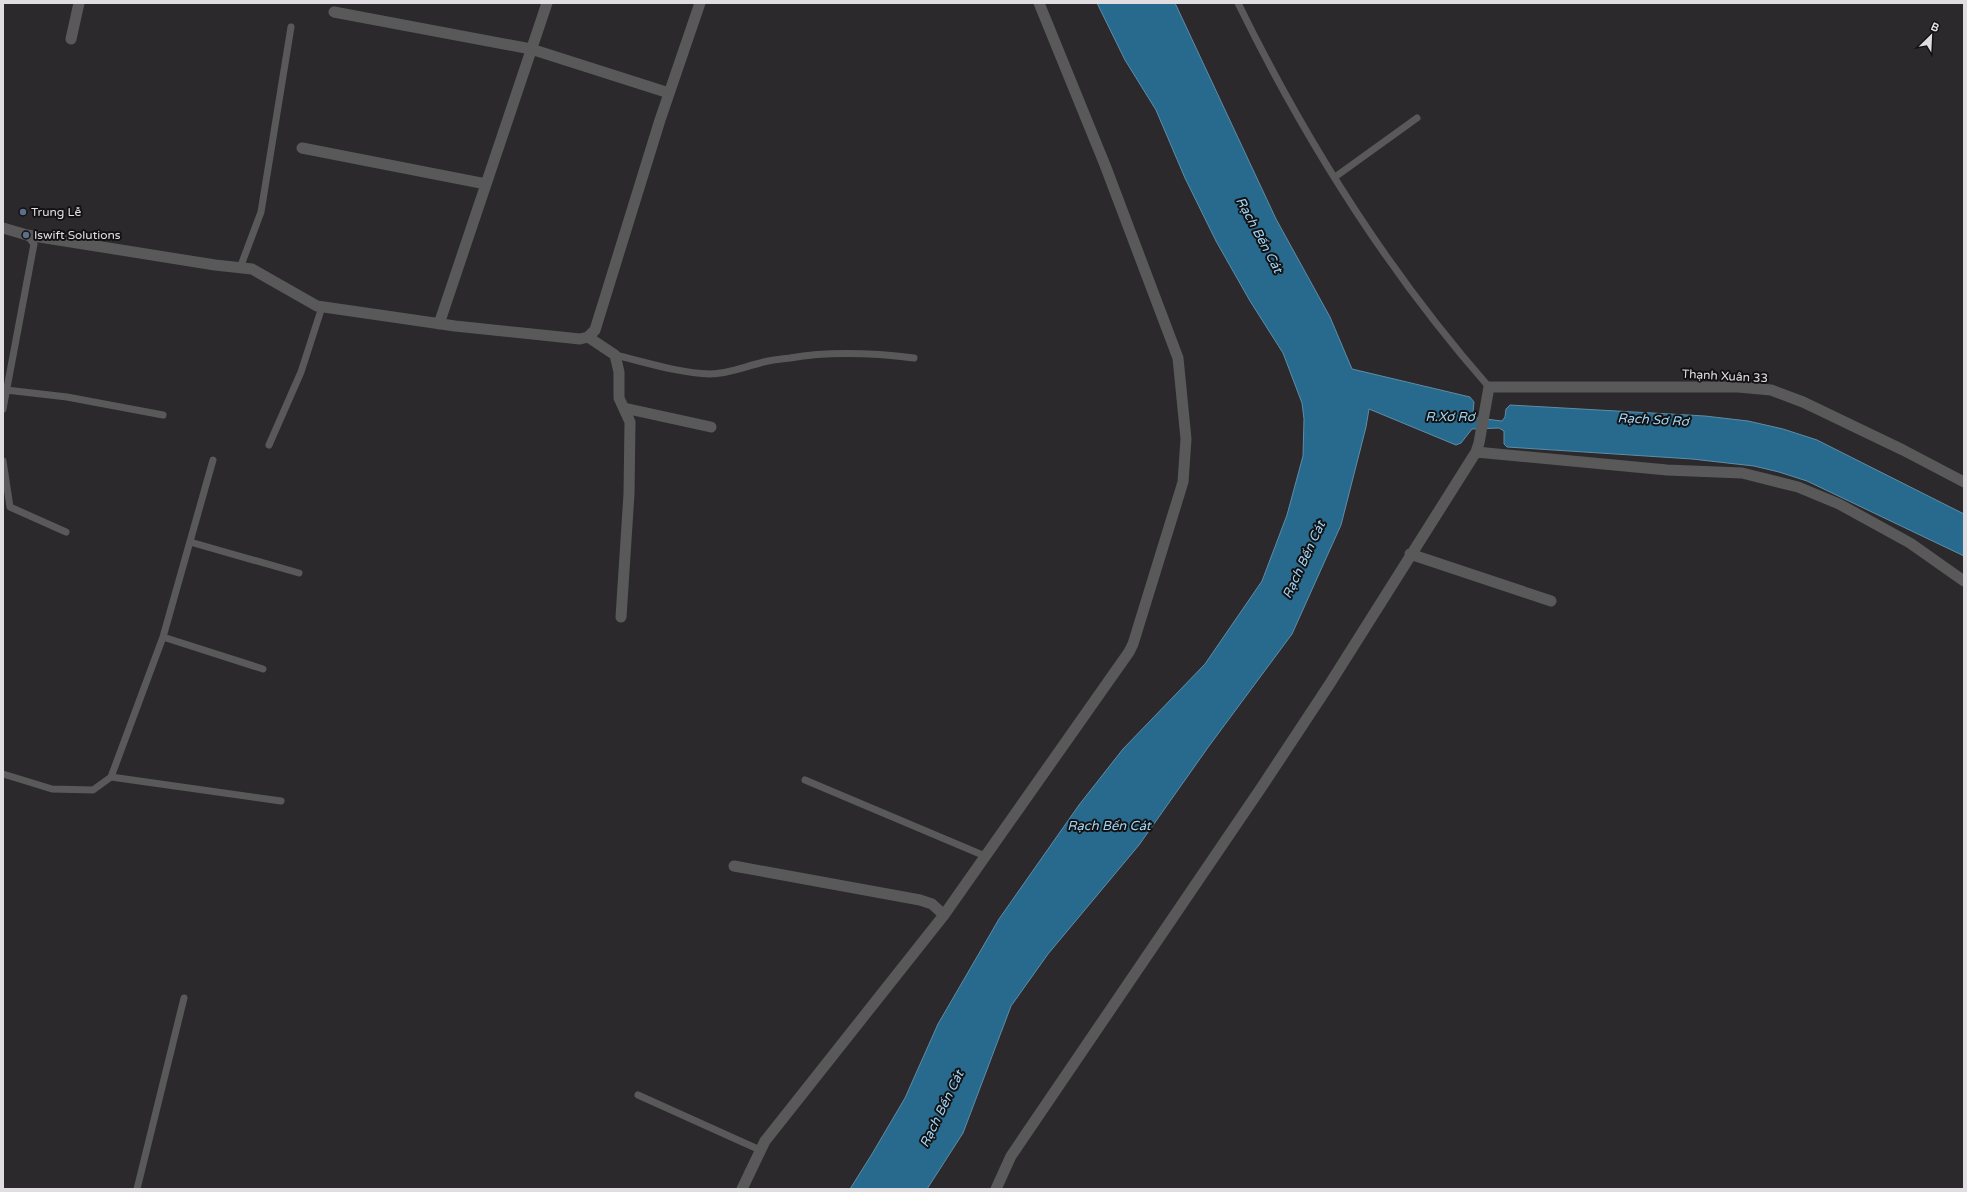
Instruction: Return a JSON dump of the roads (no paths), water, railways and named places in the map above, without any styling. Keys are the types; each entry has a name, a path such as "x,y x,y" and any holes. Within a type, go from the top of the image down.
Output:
{"street":[{"path":"71,39 79,3"},
{"path":"439,324 547,3"},
{"path":"3,228 27,235 252,269 317,306 322,307 439,324 580,339 588,337 595,330 669,93 700,3"},
{"path":"742,1189 760,1150 766,1141 944,914 1133,644 1183,482 1186,461 1186,439 1178,358 1105,165 1039,3"},
{"path":"334,12 532,49 669,93"},
{"path":"302,148 486,184"},
{"path":"588,337 615,355 619,372 619,398 630,422 629,494 621,617"},
{"name":"Thạnh Xuân 33","path":"1489,389 1675,386 1738,387 1771,390 1802,402 1897,447 1964,482"},
{"path":"996,1189 1011,1156 1261,788 1328,685 1478,447 1489,389"},
{"path":"624,408 711,427"},
{"path":"1478,447 1667,470 1742,473 1798,487 1839,504 1910,543 1964,581"},
{"path":"1410,554 1551,602"},
{"path":"734,866 920,900 932,904 944,914"}],"lane":[{"path":"1238,3 1271,70 1356,212 1407,285 1489,389"},
{"path":"240,268 261,212 291,27"},
{"path":"1335,177 1417,118"},
{"path":"3,409 34,244 27,235"},
{"path":"269,445 301,372 322,307"},
{"path":"615,355 710,374 770,361 822,355 875,353 914,358"},
{"path":"6,390 67,397 163,415"},
{"path":"3,774 52,789 93,790 111,776 163,638 213,460"},
{"path":"3,461 10,507 66,532"},
{"path":"190,542 299,573"},
{"path":"163,638 263,668"},
{"path":"111,776 281,801"},
{"path":"805,780 986,856"},
{"path":"137,1189 184,998"},
{"path":"638,1095 760,1150"}],"water":[{"name":"Rạch Bến Cát","path":"1097,3 1175,3 1276,219 1330,317 1352,369 1470,397 1474,402 1473,412 1477,418 1502,421 1505,417 1506,409 1510,405 1705,416 1748,421 1783,429 1817,440 1964,514 1964,556 1807,481 1779,472 1754,466 1692,459 1507,447 1504,444 1504,431 1499,428 1472,429 1461,443 1456,445 1369,409 1366,427 1341,525 1292,634 1209,746 1139,845 1048,954 1011,1006 963,1133 927,1189 850,1189 905,1098 938,1024 999,919 1079,805 1123,749 1205,664 1262,581 1287,515 1303,456 1304,419 1302,403 1283,353 1250,301 1216,241 1185,178 1156,110 1125,60"}],"place":[{"name":"Trung Lễ","path":"23,212"},
{"name":"Iswift Solutions","path":"26,235"}],"water label":[{"name":"R.Xơ Rơ","path":"1450,417"},
{"name":"Rạch Sơ Rơ","path":"1653,420"}]}
